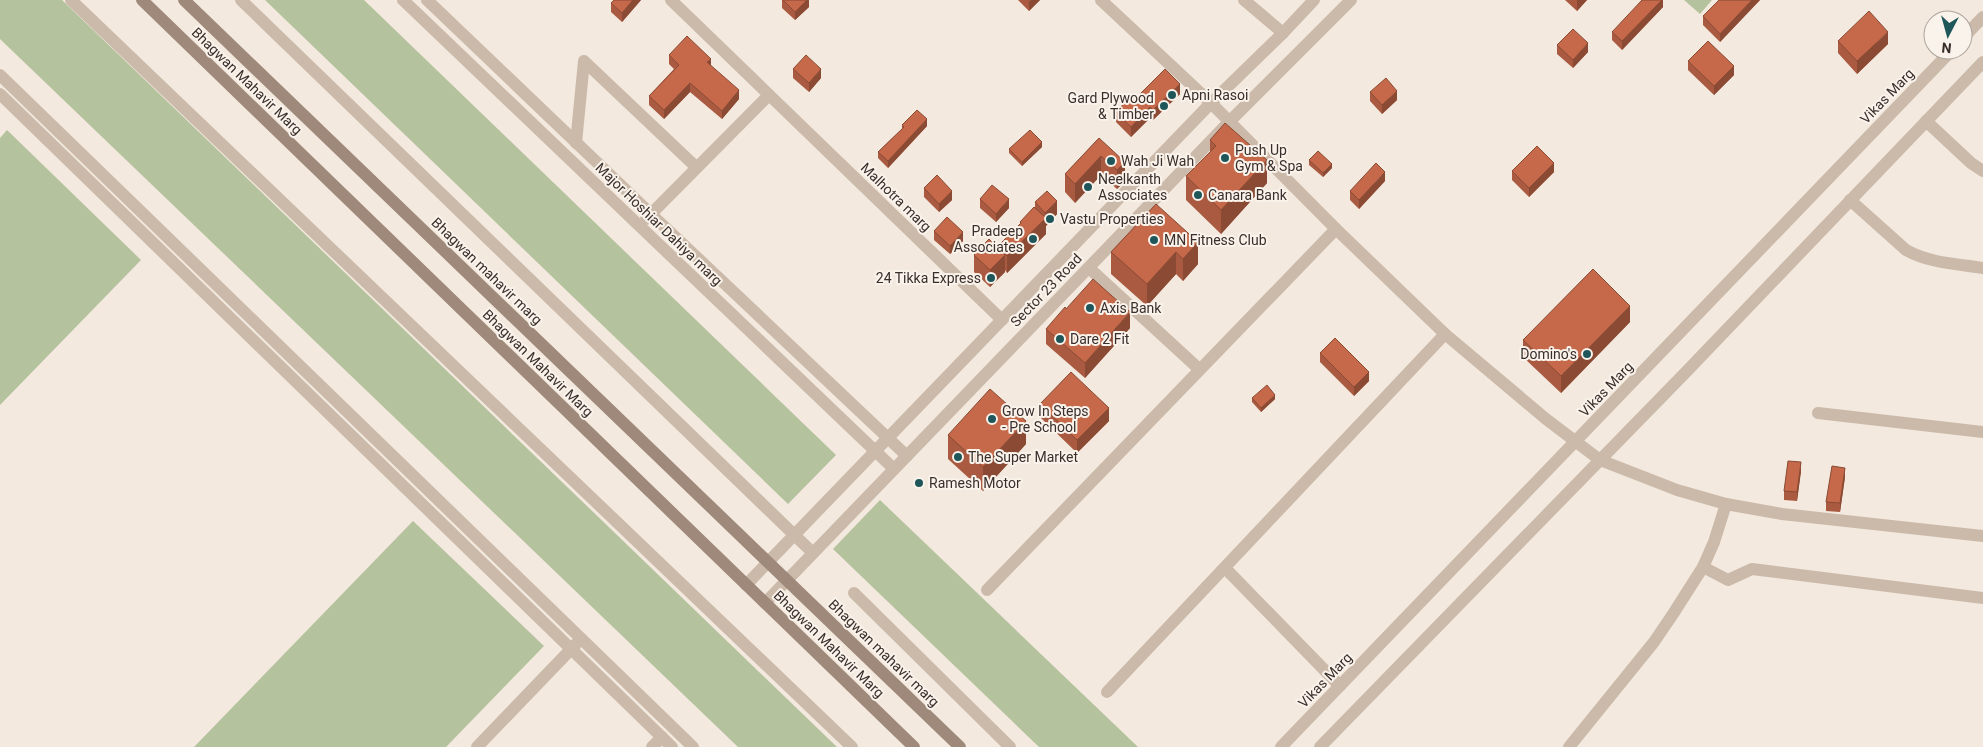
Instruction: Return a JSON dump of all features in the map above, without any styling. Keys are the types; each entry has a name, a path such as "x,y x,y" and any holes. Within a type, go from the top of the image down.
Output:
{"main road":[{"name":"Bhagwan Mahavir Marg","path":"142,0 914,747"},
{"name":"Bhagwan mahavir marg","path":"184,0 960,747"}],"street":[{"path":"71,0 852,747"},
{"path":"241,0 813,553"},
{"name":"Major Hoshiar Dahiya marg","path":"404,0 894,468"},
{"name":"Major Hoshiar Dahiya marg","path":"427,0 907,456"},
{"name":"Malhotra marg","path":"671,0 1002,320"},
{"path":"1101,0 1211,103 1336,229 1445,334 1575,442 1600,460 1677,490 1726,504 1782,514 1983,536"},
{"path":"1244,0 1283,33"},
{"name":"Sector 23 Road","path":"746,585 1211,103 1314,0"},
{"name":"Sector 23 Road","path":"765,603 1230,122 1351,0"},
{"path":"1973,28 1983,17"},
{"name":"Vikas Marg","path":"1281,747 1942,60"},
{"path":"576,143 584,61 696,167"},
{"path":"1320,747 1600,460 1983,62"},
{"path":"0,75 693,747"},
{"path":"14,88 1,98 672,747"},
{"path":"639,226 769,95"},
{"path":"1926,121 1971,163 1983,171"},
{"path":"1850,200 1906,250 1916,256 1983,268"},
{"path":"987,590 1336,229"},
{"path":"1089,268 1199,369"},
{"path":"1107,692 1445,334"},
{"path":"1818,413 1983,432"},
{"path":"1569,747 1654,642 1703,567 1714,542 1726,504"},
{"path":"1703,567 1728,580 1752,569 1983,598"},
{"path":"1225,568 1340,686"},
{"path":"854,593 1010,747"},
{"path":"477,747 581,638"},
{"path":"652,747 662,737"}],"green space":[{"path":"0,0 62,0 837,747 738,747 0,39"},
{"path":"265,0 364,0 836,455 788,504"},
{"path":"1684,0 1712,0 1700,14"},
{"path":"7,130 141,260 0,405 0,138"},
{"path":"880,500 1138,747 1039,747 833,549"},
{"path":"413,521 544,646 446,747 194,747"}],"building":[{"path":"614,0 633,0 622,13 611,3"},
{"path":"783,0 807,0 795,12"},
{"path":"1642,0 1662,0 1622,41 1612,32"},
{"path":"1719,0 1752,0 1720,34 1703,16"},
{"path":"1869,11 1888,32 1857,61 1838,41"},
{"path":"1573,29 1588,43 1573,60 1557,45"},
{"path":"687,36 711,59 707,62 739,90 722,111 690,83 664,110 649,96 679,65 669,55"},
{"path":"1708,41 1734,66 1714,86 1688,61"},
{"path":"806,55 821,69 809,83 793,69"},
{"path":"1165,69 1180,84 1153,110 1150,107 1131,127 1116,112 1132,95 1136,98"},
{"path":"1386,78 1397,91 1382,105 1370,92"},
{"path":"917,110 927,119 888,161 878,152 904,127 902,125"},
{"path":"1225,123 1267,160 1221,210 1186,176 1216,146 1210,140"},
{"path":"1030,130 1042,142 1022,162 1009,149"},
{"path":"1099,138 1125,162 1117,170 1101,156 1075,184 1065,174"},
{"path":"1537,146 1554,163 1529,188 1512,171"},
{"path":"1318,151 1332,164 1323,173 1309,160"},
{"path":"1376,163 1385,172 1359,200 1350,191"},
{"path":"937,175 952,191 939,204 924,188"},
{"path":"992,185 1009,199 996,214 980,199"},
{"path":"1047,191 1057,201 1045,213 1035,202"},
{"path":"1156,204 1198,242 1183,259 1176,252 1147,284 1111,252"},
{"path":"1034,207 1046,218 1007,256 998,246"},
{"path":"947,217 963,232 950,246 934,231"},
{"path":"989,239 1005,255 990,270 974,255"},
{"path":"1593,269 1630,306 1561,376 1523,340"},
{"path":"1093,279 1130,312 1085,363 1046,329"},
{"path":"1335,338 1369,372 1354,387 1320,353"},
{"path":"1071,372 1109,408 1077,440 1040,404"},
{"path":"1267,385 1275,395 1261,408 1252,398"},
{"path":"990,389 1026,421 983,467 948,435"},
{"path":"1788,461 1801,462 1797,492 1784,491"},
{"path":"1832,466 1845,468 1840,503 1826,502"}],"place":[{"name":"Apni Rasoi","path":"1172,95"},
{"name":"Gard Plywood & Timber","path":"1164,106"},
{"name":"Push Up Gym & Spa","path":"1225,158"},
{"name":"Wah Ji Wah","path":"1111,161"},
{"name":"Neelkanth Associates","path":"1088,187"},
{"name":"Canara Bank","path":"1198,195"},
{"name":"Vastu Properties","path":"1050,219"},
{"name":"Pradeep Associates","path":"1033,239"},
{"name":"MN Fitness Club","path":"1154,240"},
{"name":"24 Tikka Express","path":"991,278"},
{"name":"Axis Bank","path":"1090,308"},
{"name":"Dare 2 Fit","path":"1060,339"},
{"name":"Domino's","path":"1587,354"},
{"name":"Grow In Steps - Pre School","path":"992,419"},
{"name":"The Super Market","path":"958,457"},
{"name":"Ramesh Motor","path":"919,483"}]}
